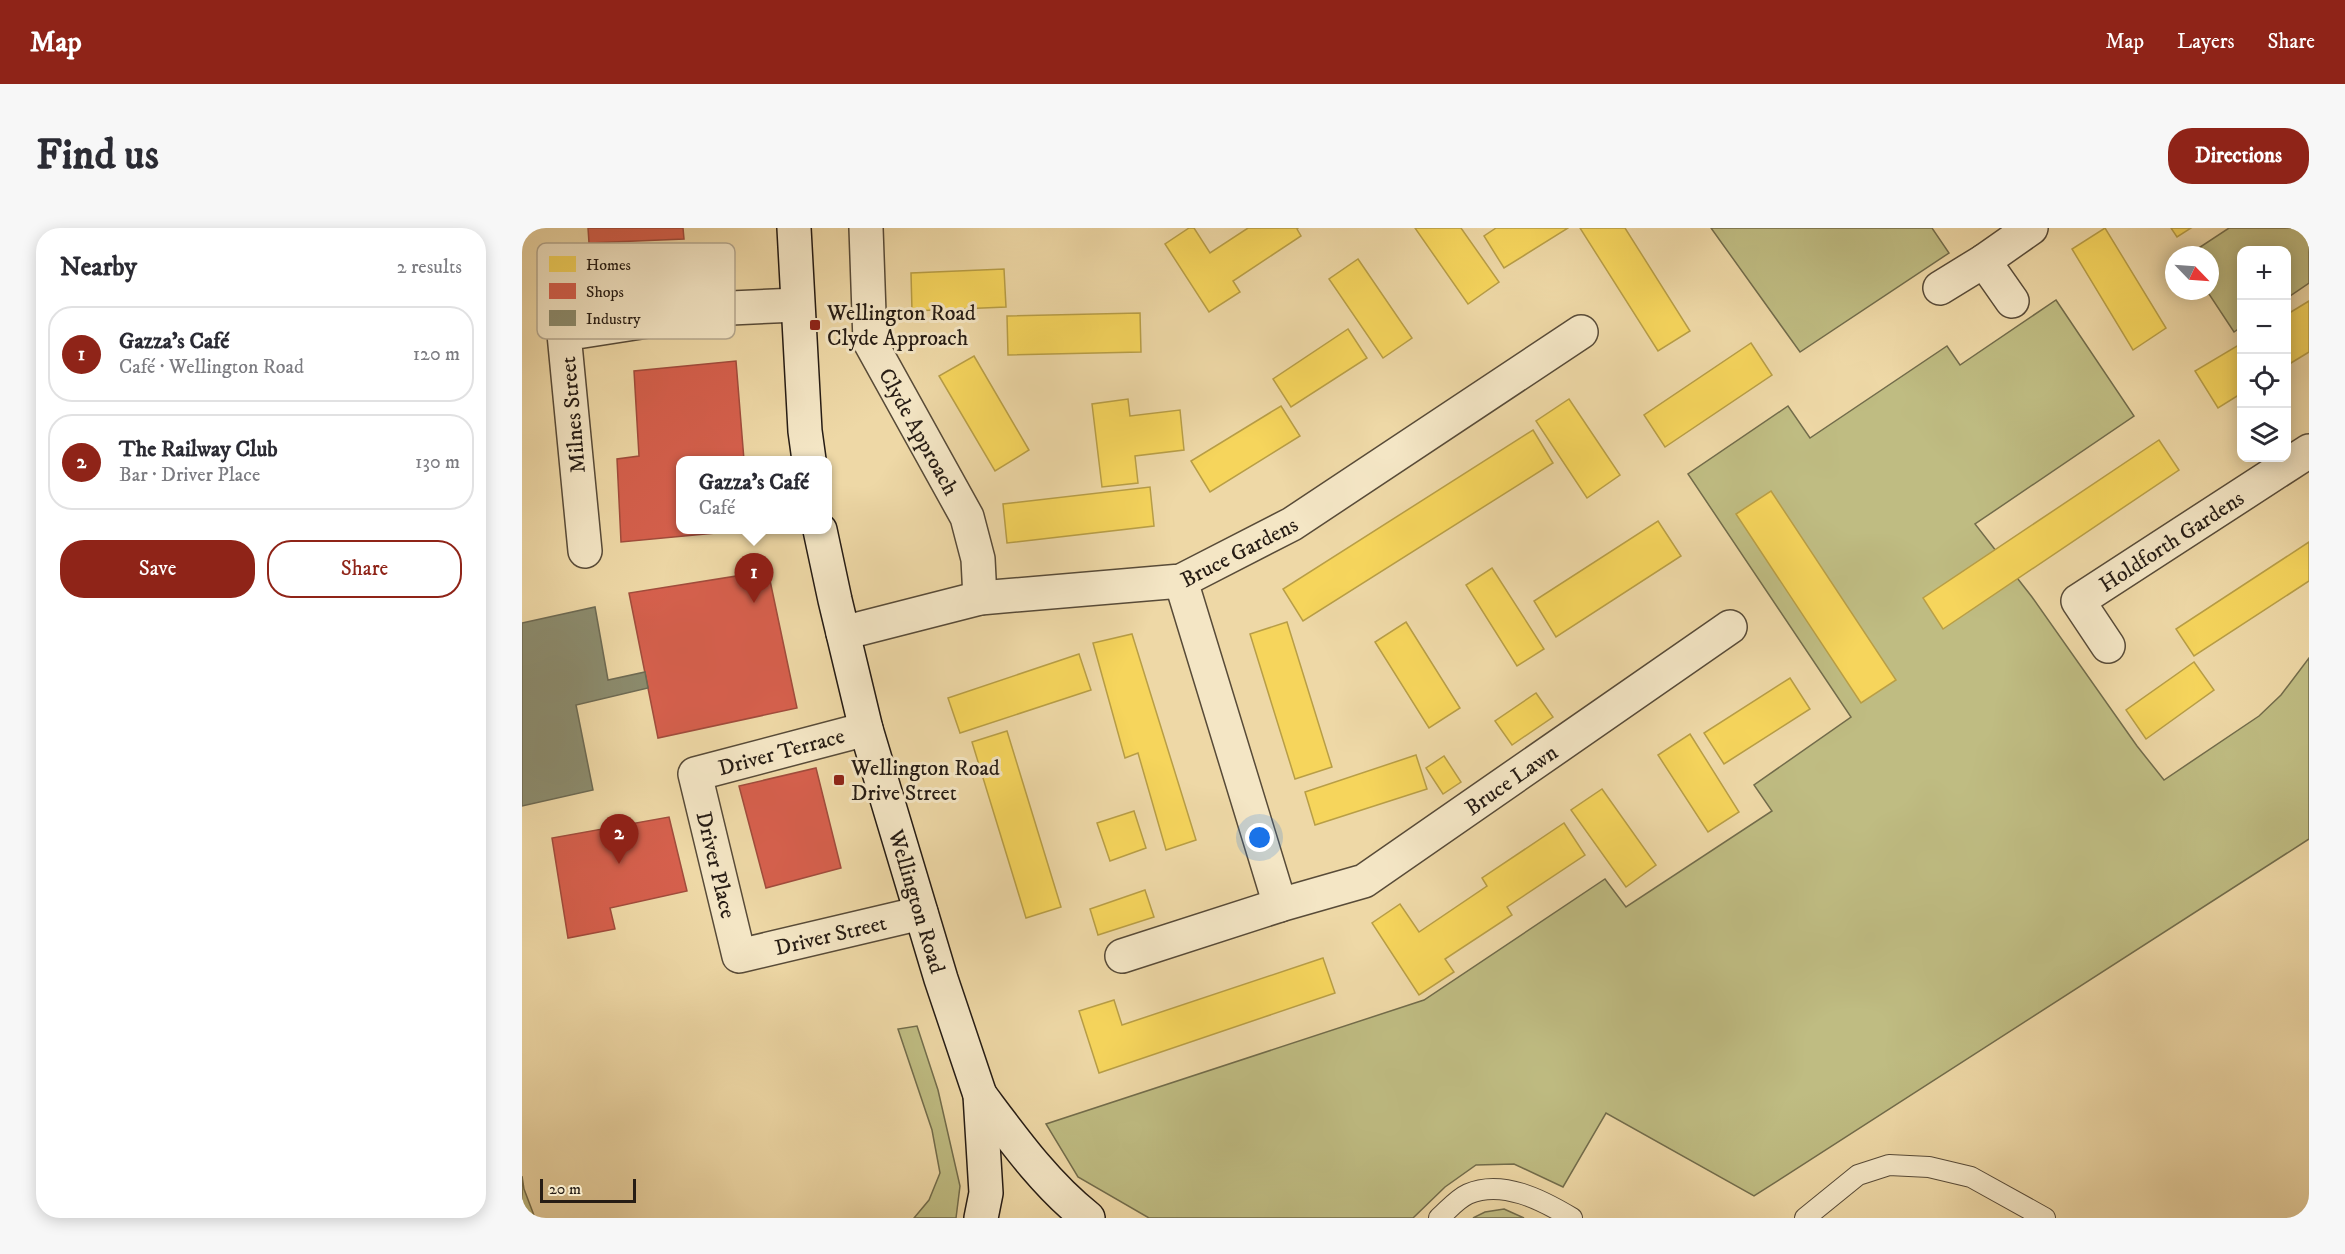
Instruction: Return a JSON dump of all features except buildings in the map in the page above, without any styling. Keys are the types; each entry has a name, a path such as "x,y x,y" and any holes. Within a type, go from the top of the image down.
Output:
{"street":[{"path":"794,228 797,305 808,456"},
{"name":"Clyde Approach","path":"866,228 870,342 967,517 978,559 980,598"},
{"path":"1940,288 2031,228"},
{"path":"1984,261 2012,301"},
{"name":"Milnes Street","path":"735,308 797,305"},
{"name":"Bruce Gardens","path":"843,633 980,598 1181,581 1292,524 1581,332"},
{"name":"Milnes Street","path":"564,339 585,551"},
{"name":"Holdforth Gardens","path":"2108,646 2078,601 2309,451"},
{"name":"Wellington Road","path":"821,534 866,729 921,913 980,1095 986,1193 981,1218"},
{"path":"1181,581 1280,905"},
{"name":"Bruce Lawn","path":"1122,956 1280,905 1364,881 1731,627"},
{"name":"Driver Terrace","path":"695,774 866,729"},
{"name":"Driver Place","path":"695,774 739,956"},
{"name":"Driver Street","path":"739,956 921,913"},
{"name":"Wellington Road","path":"980,1095 1032,1163 1069,1203 1088,1218"}],"lane":[{"path":"1805,1218 1858,1176 1889,1165 1929,1167 1971,1177 2045,1218"},
{"path":"1439,1218 1466,1195 1482,1189 1508,1189 1557,1209 1572,1218"}],"shaded area":[{"path":"1711,228 1932,228 1949,253 1800,352"},
{"path":"2229,228 2309,228 2309,283 2291,295 2291,246 2237,246 2237,330 2234,332 2213,300 2219,300 2219,246 2202,246"},
{"path":"2056,300 2134,416 1975,524 2032,597 2137,746 2164,780 2259,716 2281,695 2309,658 2309,839 1754,1196 1606,1113 1563,1187 1514,1164 1476,1165 1445,1187 1413,1218 1149,1218 1078,1177 1046,1124 1424,1000 1605,879 1626,907 1772,811 1754,785 1851,717 1688,474 1788,406 1810,438 1947,346 1960,365"},
{"path":"917,1026 938,1090 960,1186 956,1218 914,1218 929,1200 940,1173 932,1130 898,1029"},
{"path":"522,1176 524,1189 535,1218 522,1218"},
{"path":"1504,1209 1524,1218 1473,1218 1485,1212"}],"place":[{"name":"Wellington Road Clyde Approach","path":"815,325"},
{"name":"Gazza's Café","path":"754,603"},
{"name":"Wellington Road Drive Street","path":"839,780"},
{"name":"The Railway Club","path":"619,864"}]}
